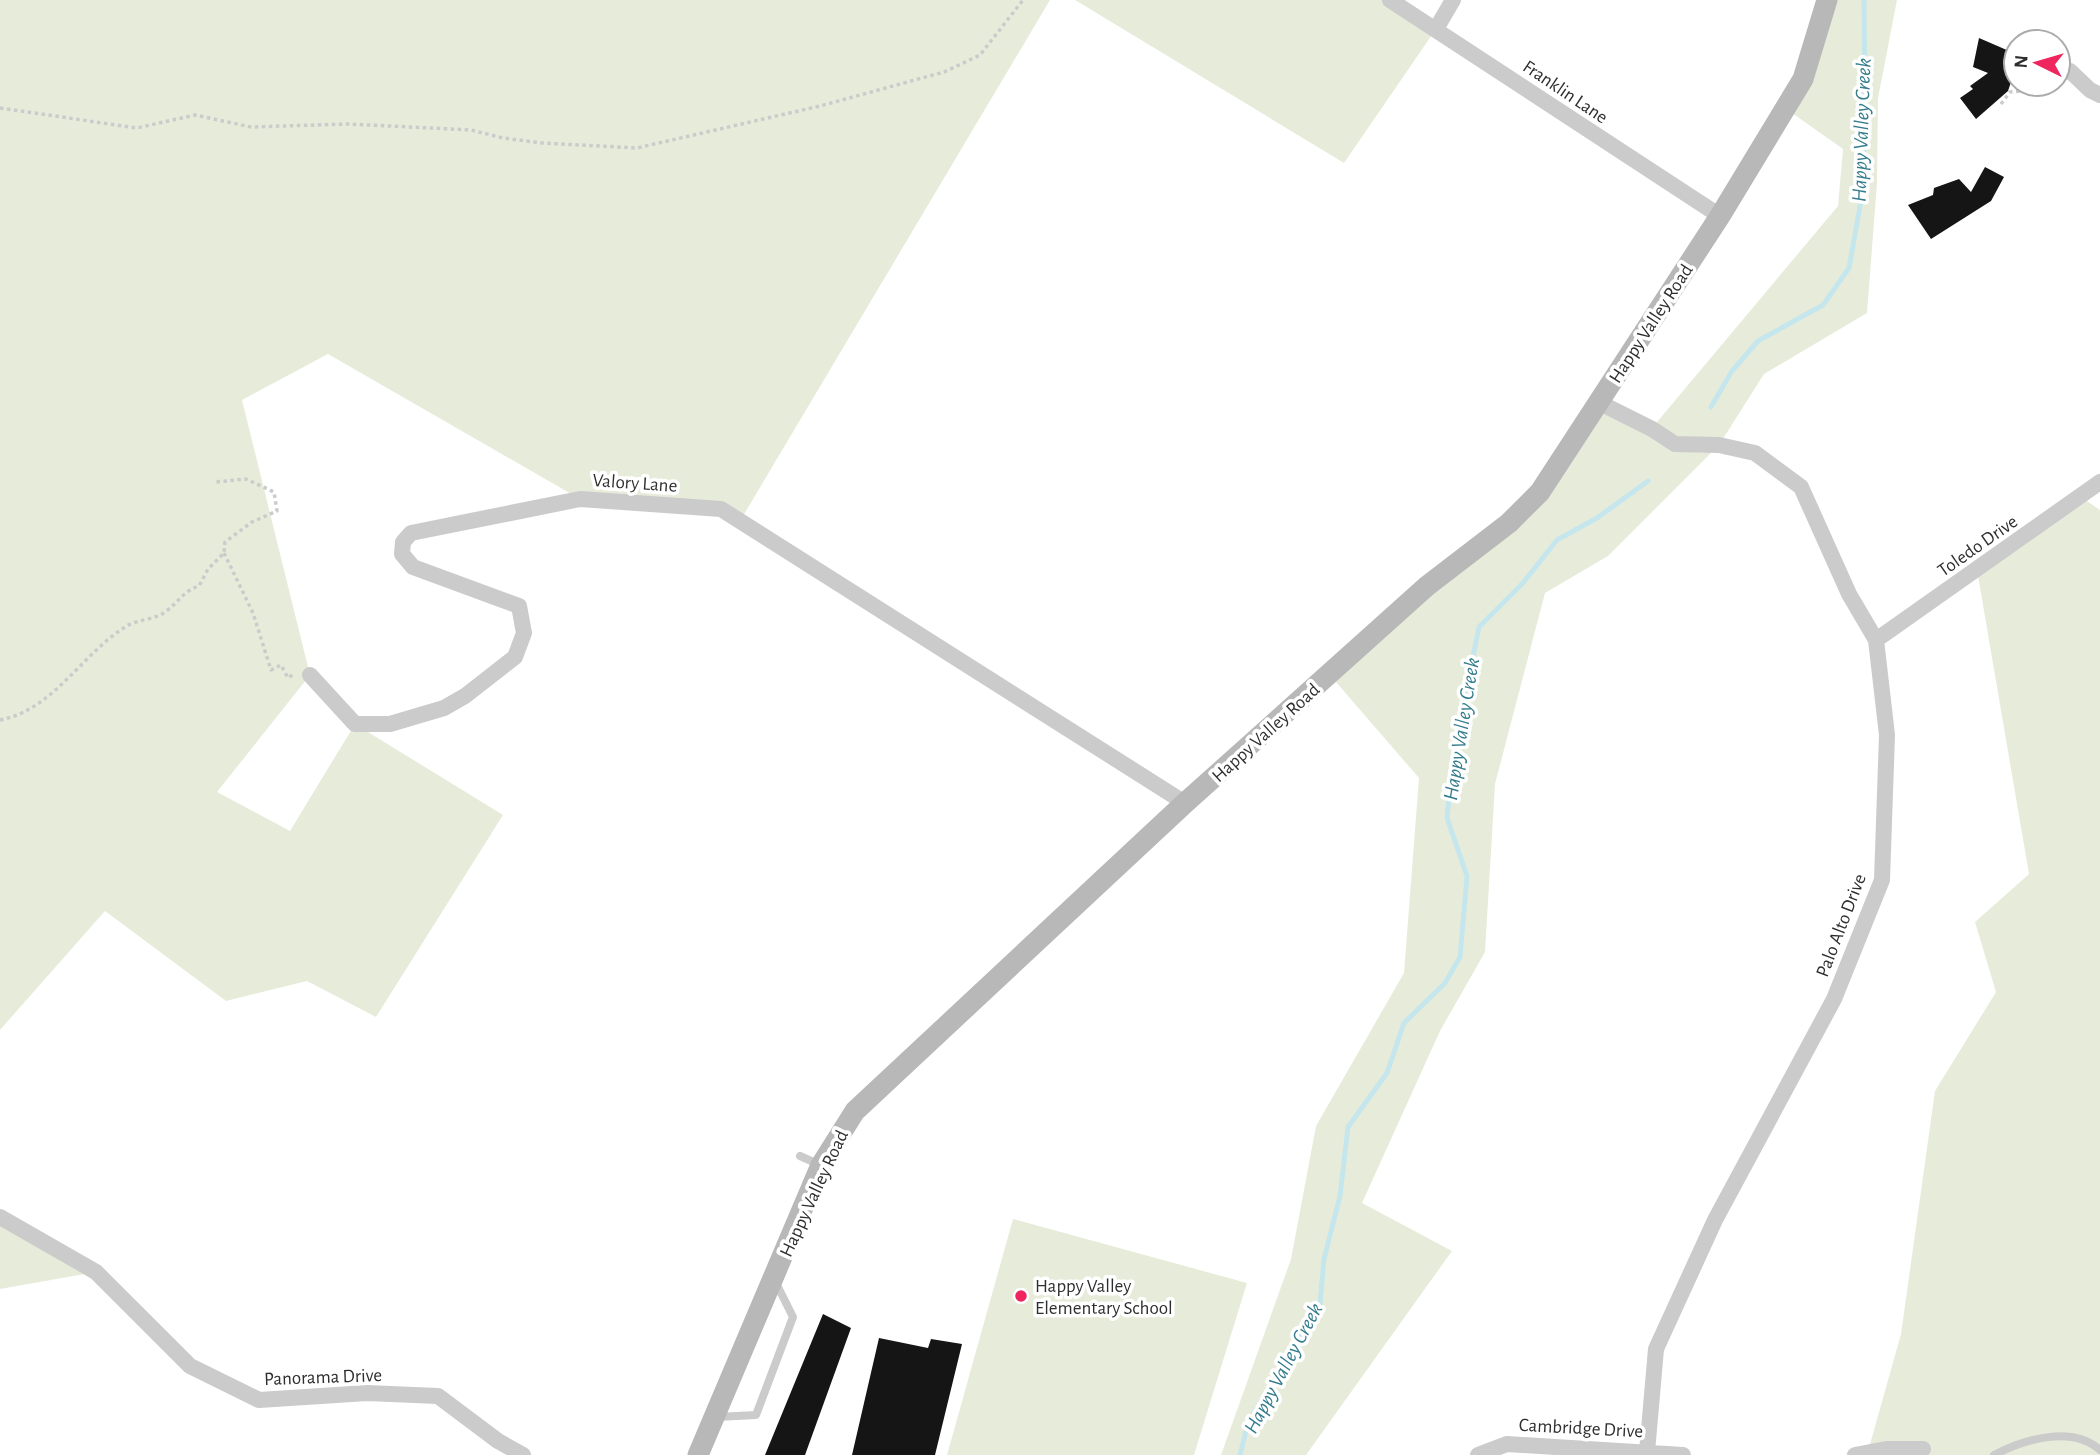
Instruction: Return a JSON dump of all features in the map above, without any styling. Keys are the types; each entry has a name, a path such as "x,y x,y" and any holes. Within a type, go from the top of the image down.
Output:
{"street":[{"name":"Franklin Lane","path":"1390,0 1720,216"},
{"path":"1436,29 1453,0"},
{"name":"Happy Valley Road","path":"698,1455 821,1165 855,1111 1185,803 1427,586 1508,523 1540,492 1720,216 1803,79 1827,0"},
{"path":"2072,73 2100,96"},
{"name":"Palo Alto Drive","path":"1598,402 1652,429 1675,444 1719,445 1755,453 1801,487 1849,594 1876,640 1887,735 1882,880 1834,999 1715,1220 1656,1349 1647,1452"},
{"name":"Toledo Drive","path":"1876,640 2100,482"},
{"name":"Valory Lane","path":"310,675 355,724 390,724 444,708 465,696 515,657 524,633 519,606 413,567 402,554 403,542 411,533 580,499 721,509 1185,803"},
{"name":"Panorama Drive","path":"0,1217 96,1272 190,1366 259,1400 367,1394 438,1396 498,1441 523,1455"},
{"name":"Cambridge Drive","path":"1478,1455 1507,1444 1683,1455"},
{"path":"1855,1455 1886,1449 1923,1449"}],"lane":[{"path":"800,1156 821,1165"},
{"path":"714,1417 756,1415 793,1317 773,1277"},
{"path":"1994,1455 2059,1435 2089,1440 2100,1450"}],"path":[{"path":"0,108 137,128 195,115 251,127 348,124 471,130 503,138 542,143 637,148 807,109 944,72 980,55 1023,0"},
{"path":"2001,104 2006,98"},
{"path":"216,482 246,479 274,492 277,511 252,522 225,541 224,553 253,613 271,670 281,665 288,678 296,673 310,675"},
{"path":"0,720 14,717 54,693 73,670 125,627 164,614 188,589 198,586 208,569 224,553"}],"green space":[{"path":"0,0 1050,0 740,521 721,509 580,499 328,354 242,400 310,675 217,792 290,831 355,724 503,815 376,1017 307,981 226,1001 105,911 0,1030"},
{"path":"1075,0 1390,0 1436,29 1344,163"},
{"path":"1827,0 1897,0 1878,98 1877,183 1867,313 1764,374 1719,445 1608,556 1545,593 1495,784 1485,952 1440,1031 1362,1203 1452,1251 1306,1455 1221,1455 1291,1259 1316,1126 1404,973 1419,778 1329,674 1509,523 1598,402 1652,428 1838,206 1843,149 1785,108"},
{"path":"2081,497 2100,510 2100,1455 1867,1455 1901,1334 1935,1091 1996,992 1975,922 2029,874 1977,570"},
{"path":"0,1217 96,1272 0,1289"},
{"path":"1013,1219 1247,1283 1194,1455 947,1455"}],"building":[{"path":"1979,38 2002,48 2002,96 1976,119 1960,98 1973,89 1970,86 1988,73 1973,67"},
{"path":"1985,167 2004,177 1991,201 1931,239 1908,205 1933,195 1934,188 1959,179 1971,192"},
{"path":"823,1314 851,1328 805,1455 765,1455"},
{"path":"879,1338 928,1348 931,1339 962,1344 935,1455 852,1455"}],"waterway":[{"name":"Happy Valley Creek","path":"1711,407 1732,371 1758,341 1823,305 1849,268 1862,195 1865,112 1864,0"},
{"name":"Happy Valley Creek","path":"1240,1455 1248,1423 1320,1304 1324,1259 1340,1196 1348,1127 1387,1073 1404,1023 1445,983 1460,957 1467,876 1447,818 1454,751 1479,627 1522,584 1557,540 1597,518 1648,481"}],"place":[{"name":"Happy Valley Elementary School","path":"1021,1296"}]}
